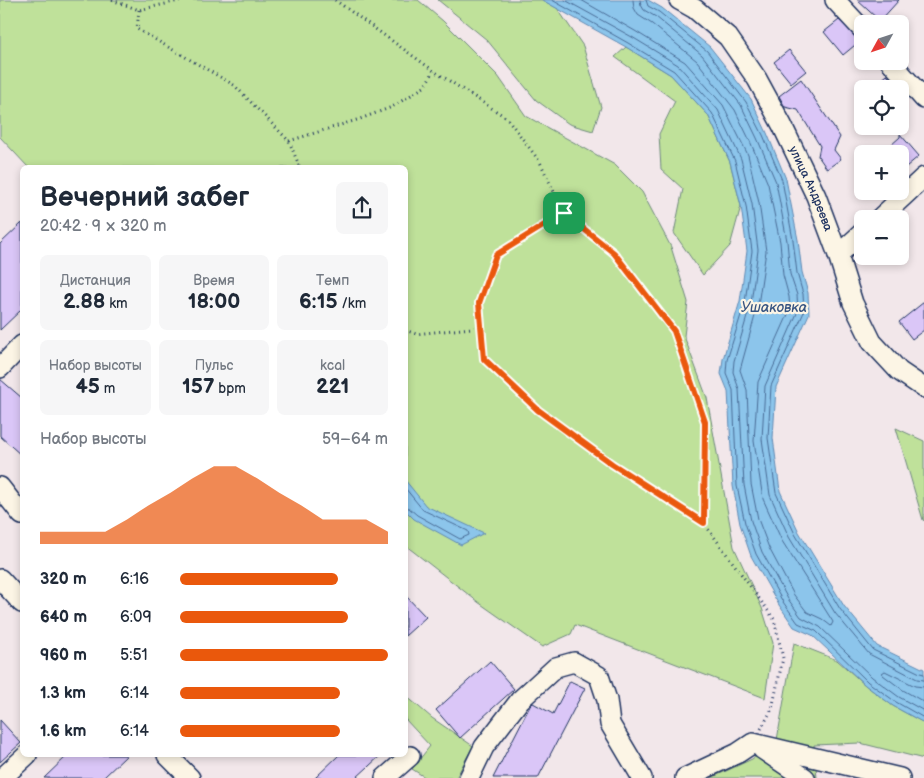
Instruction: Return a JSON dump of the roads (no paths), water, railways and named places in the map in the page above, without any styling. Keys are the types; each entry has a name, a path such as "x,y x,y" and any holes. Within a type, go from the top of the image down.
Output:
{"street":[{"name":"улица Андреева","path":"679,0 695,9 728,37 757,79 816,196 838,255 853,303 872,342 899,370 924,388"},
{"path":"834,0 854,21"},
{"path":"898,70 924,99"},
{"path":"888,210 924,177"},
{"path":"838,255 854,240"},
{"path":"0,368 20,354"},
{"path":"0,487 20,512"},
{"path":"0,579 20,601"},
{"path":"469,778 484,747 520,700 556,666 574,662 599,676 608,700 610,724 642,778"},
{"path":"685,778 738,753 753,743 900,778"},
{"path":"753,743 805,778"},
{"path":"392,776 410,756"},
{"path":"2,778 25,757"},
{"path":"169,757 190,778"}],"water":[{"name":"Ушаковка","path":"542,0 648,0 662,8 710,47 751,99 786,179 802,272 808,293 809,314 776,387 773,438 780,491 799,532 844,606 877,646 924,669 924,723 893,706 865,685 812,635 794,627 751,556 740,524 733,486 728,391 721,374 723,359 740,301 747,251 741,206 730,162 708,115 671,75 626,47"},
{"path":"408,484 426,506 484,533 461,545 414,519 408,513"}]}
